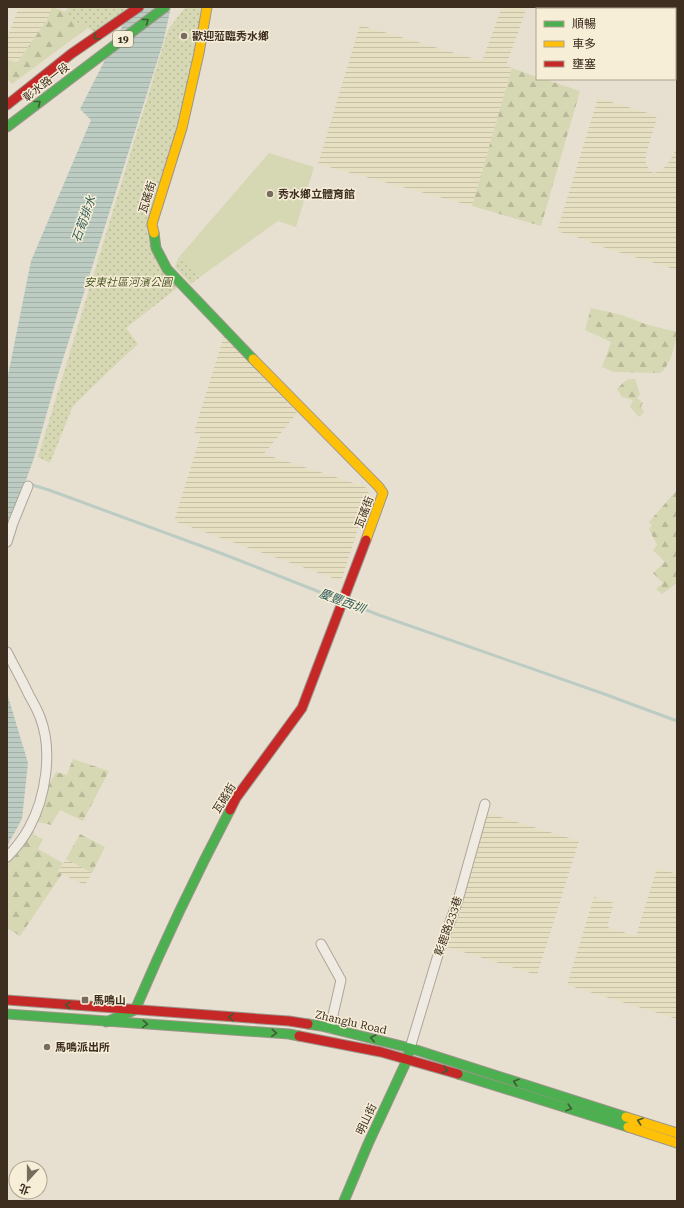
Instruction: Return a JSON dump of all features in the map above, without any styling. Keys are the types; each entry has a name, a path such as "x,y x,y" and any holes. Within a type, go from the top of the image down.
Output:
{"main road":[{"name":"19","path":"130,10 139,7"},
{"name":"彰水路一段","path":"7,127 165,7"},
{"name":"瓦磘街","path":"135,1010 156,961 206,855 236,798 302,708 383,493 379,487 167,270 156,248 152,224 182,128 199,53 207,7"},
{"name":"彰水路一段","path":"7,105 71,54 130,10"},
{"name":"Zhanglu Road","path":"7,1000 289,1021 330,1028 410,1048 677,1133"},
{"path":"106,1022 135,1010"},
{"name":"Zhanglu Road","path":"7,1014 289,1034 381,1052 472,1078 677,1143"},
{"path":"289,1021 289,1034"},
{"name":"明山街","path":"344,1201 368,1144 407,1060 410,1048"}],"street":[{"path":"7,542 13,522 28,486"},
{"path":"7,652 40,716 46,736 46,780 39,803 32,822 7,858"},
{"name":"彰鹿路233巷","path":"410,1048 438,955 458,900 485,804"},
{"path":"321,944 341,980 330,1028"}],"shaded area":[{"path":"19,7 53,7 47,20 17,63 7,59 7,38"},
{"path":"502,7 527,7 506,66 512,68 472,206 318,164 360,25 482,61"},
{"path":"598,98 651,114 657,118 646,154 646,163 650,171 654,173 662,170 669,162 677,148 677,270 596,245 586,240 557,231"},
{"path":"224,336 297,413 264,454 360,485 362,482 368,491 369,495 341,581 174,521 201,435 194,432"},
{"path":"488,813 579,841 537,975 447,947"},
{"path":"66,859 92,873 85,885 58,872"},
{"path":"657,868 677,874 677,1019 567,985 594,897 614,903 607,927 636,936"}],"green space":[{"path":"52,7 67,12 89,27 12,84 7,79 7,59 17,63 47,20"},
{"path":"68,7 125,7 127,13 98,34 65,15"},
{"name":"安東社區河濱公園","path":"187,7 209,7 174,136 148,219 177,288 126,328 138,344 73,406 50,463 38,457 168,30"},
{"path":"512,68 536,77 536,80 547,80 580,91 541,226 472,206"},
{"name":"秀水鄉立體育館","path":"269,153 314,167 296,227 278,221 200,277 179,257"},
{"path":"179,257 200,277 191,284 175,267"},
{"path":"591,308 622,315 645,324 677,332 671,356 664,370 660,373 613,372 602,367 611,342 585,330"},
{"path":"629,379 635,379 640,394 637,398 643,403 641,406 644,412 639,417 630,407 633,400 622,397 617,389"},
{"path":"677,490 677,583 662,594 656,589 663,583 653,573 665,562 653,550 657,545 649,529 652,525 649,522"},
{"path":"73,759 109,771 83,821 60,810 51,825 34,821 42,798 56,772 67,775"},
{"path":"31,824 35,836 43,839 38,849 63,863 58,872 62,874 20,936 7,928 7,854"},
{"path":"80,834 105,847 92,873 66,859"}],"water":[{"name":"石筍排水","path":"132,7 171,7 163,43 56,381 34,458 7,533 7,380 31,261 91,120 80,109"},
{"path":"7,693 28,763 22,819 7,846"}],"waterway":[{"name":"慶豐西圳","path":"29,484 223,554 340,600"},
{"name":"慶豐西圳","path":"346,602 677,721"}],"traffic: fast":[{"path":"7,127 165,7"},
{"path":"154,233 156,248 167,269 253,359"},
{"path":"106,1022 135,1010 157,959 230,810"},
{"path":"7,1014 289,1034 299,1036"},
{"path":"308,1024 410,1048 626,1117"},
{"path":"344,1201 368,1144 407,1060 409,1052"},
{"path":"458,1074 628,1127"}],"traffic: slow":[{"path":"154,233 152,224 182,128 199,53 207,7"},
{"path":"253,359 379,487 383,493 366,540"},
{"path":"626,1117 677,1133"},
{"path":"628,1127 677,1143"}],"traffic: jam":[{"path":"7,105 71,54 139,7"},
{"path":"230,810 236,798 302,708 366,540"},
{"path":"7,1000 289,1021 308,1024"},
{"path":"299,1036 381,1052 458,1074"}],"place":[{"name":"歡迎蒞臨秀水鄉","path":"184,36"},
{"name":"秀水鄉立體育館","path":"270,194"},
{"name":"馬鳴山","path":"85,1000"},
{"name":"馬鳴派出所","path":"47,1047"}]}
